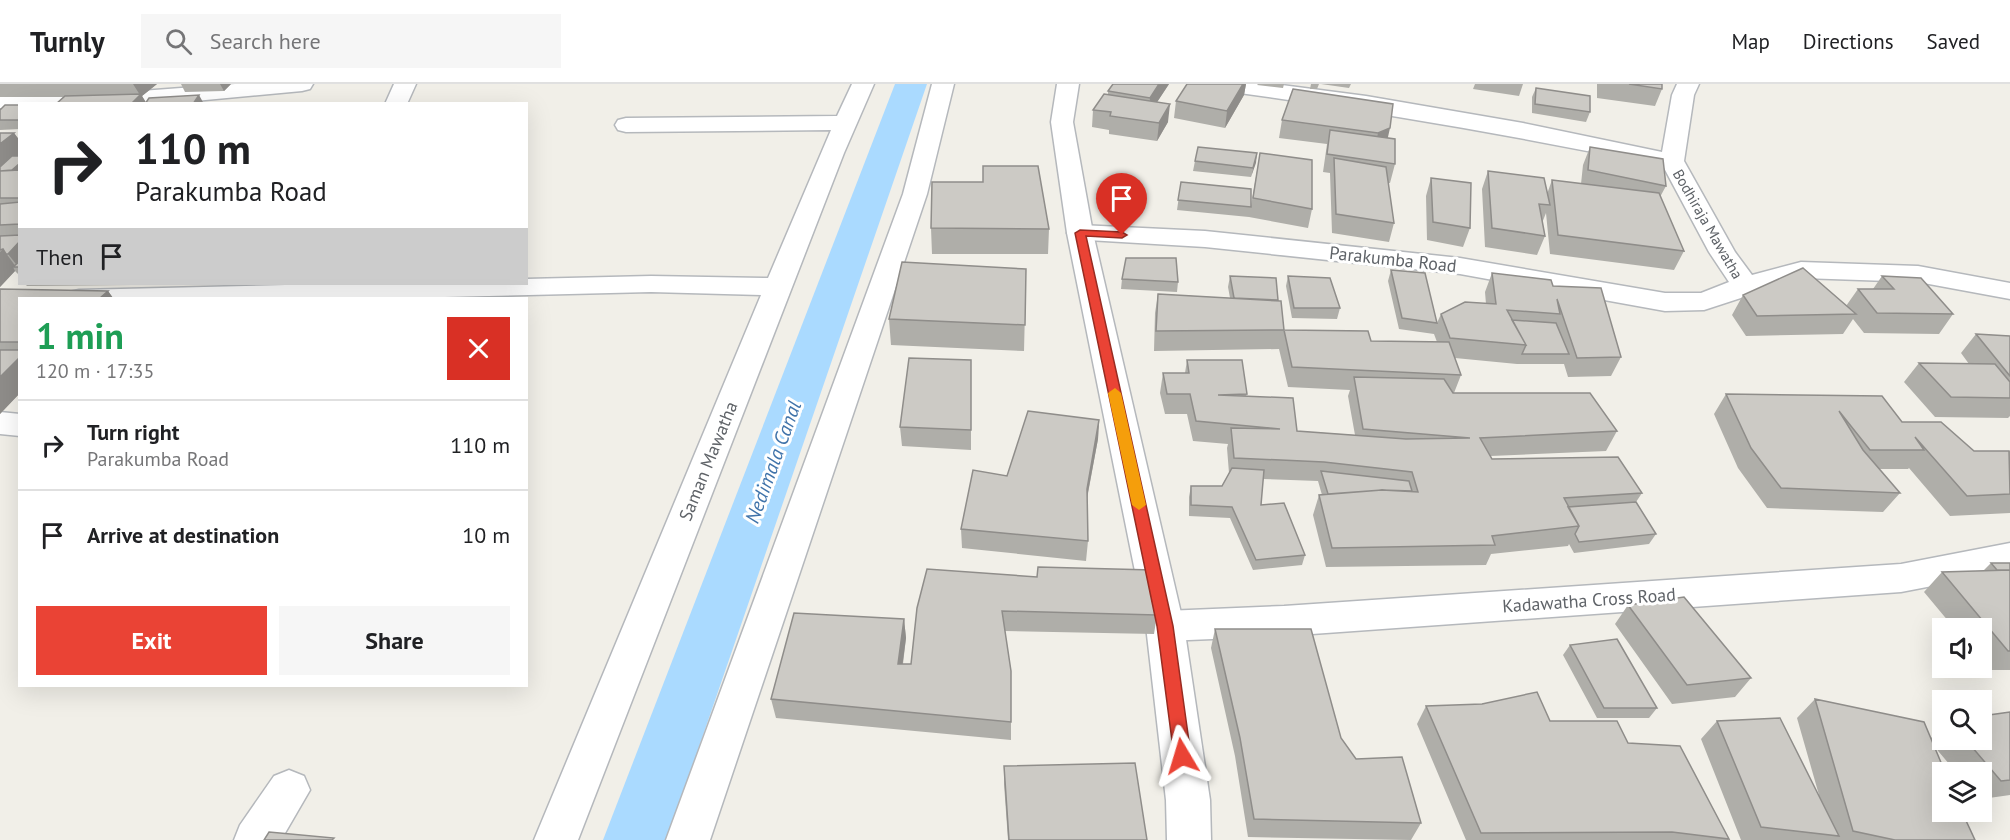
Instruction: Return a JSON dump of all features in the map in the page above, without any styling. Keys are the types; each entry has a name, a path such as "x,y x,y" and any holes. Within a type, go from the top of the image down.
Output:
{"street":[{"path":"0,92 10,84"},
{"path":"110,102 183,97 302,84"},
{"path":"397,102 405,84"},
{"name":"Saman Mawatha","path":"556,840 778,287 863,84"},
{"path":"688,840 915,194 943,84"},
{"path":"1068,84 1062,122 1080,233 1165,626 1188,800 1189,840"},
{"path":"1225,84 1366,103 1523,130 1672,161"},
{"name":"Bodhiraja Mawatha","path":"1688,84 1683,95 1672,161 1722,252 1745,286 1704,301"},
{"path":"0,101 48,102"},
{"path":"626,124 845,123"},
{"name":"Parakumba Road","path":"1080,233 1205,239 1460,266 1665,302 1704,301"},
{"path":"1745,286 1801,270 1918,274 2010,291"},
{"path":"120,297 651,284 778,287"},
{"path":"0,423 18,424"},
{"name":"Kadawatha Cross Road","path":"1165,626 1284,621 1901,578 2010,557"},
{"path":"256,840 289,790"}],"building":[{"path":"1113,84 1159,84 1150,98 1108,91"},
{"path":"1187,84 1243,84 1227,111 1176,101"},
{"path":"1629,84 1662,84 1662,89"},
{"path":"1536,88 1590,96 1590,112 1535,104"},
{"path":"1293,89 1393,104 1390,128 1378,133 1282,120"},
{"path":"141,94 133,102 58,102 65,96"},
{"path":"1104,94 1170,104 1159,123 1110,116 1111,112 1093,110"},
{"path":"199,95 194,102 146,102 149,98"},
{"path":"5,105 18,105 18,120 0,120 0,110"},
{"path":"1330,130 1395,139 1395,164 1327,154"},
{"path":"0,133 14,133 0,144"},
{"path":"1198,147 1257,153 1253,168 1195,161"},
{"path":"1590,147 1663,159 1666,186 1588,170"},
{"path":"1260,153 1312,160 1312,209 1253,198"},
{"path":"12,156 18,156 18,165 12,170 0,171 0,167"},
{"path":"1334,158 1386,167 1394,223 1336,214"},
{"path":"983,166 1038,166 1049,229 931,228 932,182 983,182"},
{"path":"18,170 18,198 0,198 0,171"},
{"path":"1488,171 1544,178 1550,205 1539,204 1545,236 1492,228"},
{"path":"1431,178 1471,183 1470,228 1433,222"},
{"path":"1552,180 1659,193 1684,251 1558,235"},
{"path":"1181,182 1251,189 1251,207 1178,200"},
{"path":"18,202 18,224 0,225 0,204"},
{"path":"18,235 18,243 8,254 3,249 0,250 0,236"},
{"path":"1126,258 1176,258 1178,282 1122,279"},
{"path":"902,262 1026,269 1025,325 889,319"},
{"path":"1803,268 1856,314 1757,316 1743,295"},
{"path":"1391,270 1425,273 1437,323 1402,318"},
{"path":"1492,273 1551,280 1553,286 1601,288 1621,357 1577,358 1557,299 1560,314 1507,310 1526,345 1450,338 1441,314 1465,302 1496,304"},
{"path":"1230,276 1276,278 1278,300 1234,298"},
{"path":"1288,276 1330,278 1340,308 1294,308"},
{"path":"1882,276 1921,278 1953,314 1877,313 1858,289 1894,289"},
{"path":"0,289 108,291 101,297 18,297 18,342 0,342"},
{"path":"1158,294 1281,301 1284,330 1156,331"},
{"path":"1512,320 1556,323 1569,354 1522,354 1526,345"},
{"path":"1284,330 1368,331 1371,341 1449,342 1461,375 1292,367"},
{"path":"1976,334 2010,336 2010,376"},
{"path":"0,350 18,350 18,359 0,377"},
{"path":"909,358 971,360 971,430 900,427"},
{"path":"1187,360 1242,360 1247,394 1218,395 1293,398 1297,431 1406,439 1470,438 1363,429 1354,377 1444,379 1453,393 1590,393 1617,431 1480,438 1492,459 1618,457 1642,493 1564,498 1579,526 1492,536 1495,545 1332,548 1319,495 1382,490 1418,492 1412,472 1324,462 1234,458 1231,428 1280,429 1196,421 1190,394 1167,394 1163,373 1189,373"},
{"path":"1919,363 1995,364 2010,382 2010,398 1951,397"},
{"path":"1726,394 1882,396 1902,422 1941,422 1974,451 2009,451 2010,494 1967,496 1915,437 1924,450 1870,450 1839,411 1863,450 1900,493 1781,488 1751,448"},
{"path":"1028,411 1099,420 1087,489 1088,541 961,529 973,470 1007,476"},
{"path":"1232,468 1264,470 1261,505 1284,503 1305,555 1256,560 1232,507 1191,505 1191,486 1222,486"},
{"path":"1321,471 1409,481 1412,491 1382,490 1328,494"},
{"path":"1636,502 1656,534 1579,542 1575,534 1579,526 1568,507"},
{"path":"1991,563 2010,563 2010,570 1997,570"},
{"path":"1038,567 1152,570 1157,615 1002,611 1011,671 1011,722 771,699 794,613 904,619 898,664 911,664 917,608 927,569 1037,577"},
{"path":"2010,570 2010,651 1992,632 1992,618 1980,618 1942,572"},
{"path":"1684,597 1751,678 1687,685 1628,605"},
{"path":"1215,629 1311,629 1341,738 1356,759 1402,757 1421,823 1254,819 1240,738"},
{"path":"1617,639 1657,708 1604,708 1570,645"},
{"path":"1537,692 1550,721 1617,721 1628,743 1680,746 1729,839 1672,832 1481,833 1426,706 1482,704"},
{"path":"1815,699 1924,722 1932,741 1932,750 1936,750 1941,762 1932,762 1932,822 1967,822 1975,840 1895,840 1853,831"},
{"path":"2010,712 2010,780 2001,781 1992,770 1992,762 1985,762 1975,750 1992,750 1992,715"},
{"path":"1780,718 1839,836 1761,827 1717,721"},
{"path":"1135,763 1147,840 1009,840 1004,766"},
{"path":"269,832 334,838 332,840 264,840"}],"waterway":[{"name":"Nedimala Canal","path":"635,840 911,84"}],"slow traffic":[{"path":"1115,393 1139,505"}],"route":[{"path":"1122,235 1080,233 1165,626 1182,756"}]}
